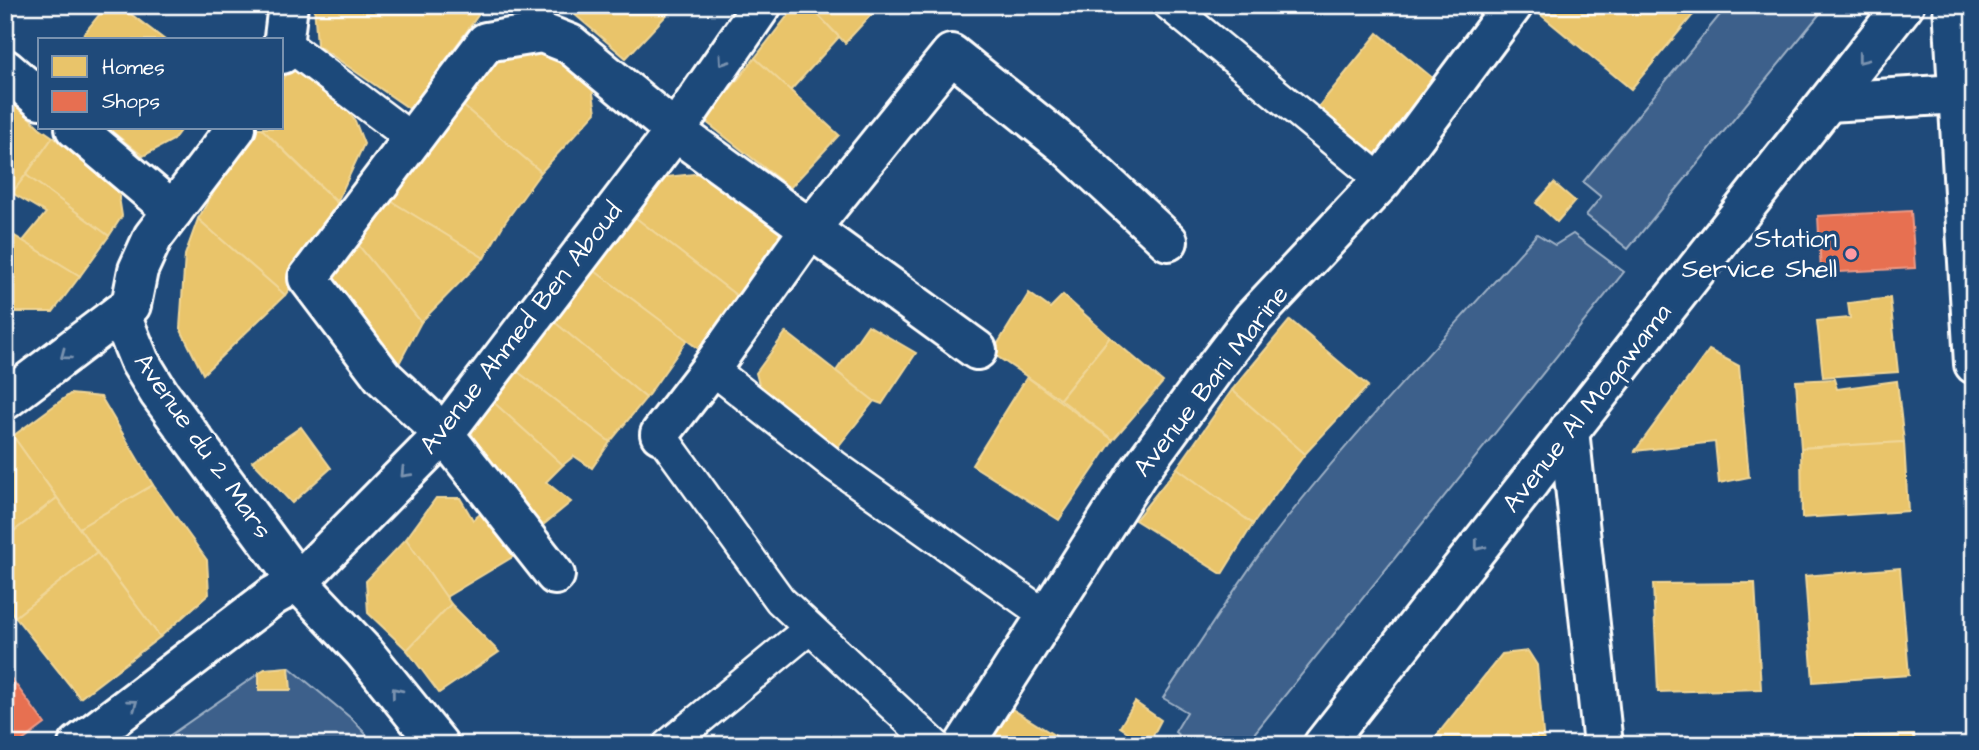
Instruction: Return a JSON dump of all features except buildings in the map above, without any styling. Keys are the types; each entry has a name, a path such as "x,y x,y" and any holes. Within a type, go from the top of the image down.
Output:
{"street":[{"path":"284,39 288,5"},
{"name":"Avenue Ahmed Ben Aboud","path":"78,745 273,596 299,582 444,433 676,131 762,5"},
{"path":"1169,5 1382,181"},
{"name":"Avenue Al Moqawama","path":"1323,745 1904,5"},
{"path":"1953,5 1966,93 1974,364"},
{"name":"Avenue Bani Marine","path":"964,745 1138,473 1252,318 1382,181 1509,7"},
{"path":"555,575 444,433 383,376 308,278 485,43 542,33 570,44 676,131 977,350"},
{"path":"284,49 412,139"},
{"path":"934,745 780,600 660,434 711,368 810,229 951,54 1067,147 1168,242"},
{"path":"5,68 38,97"},
{"path":"1829,102 1966,93"},
{"path":"77,130 173,211"},
{"path":"5,400 131,305 138,270 153,237 234,130"},
{"name":"Avenue du 2 Mars","path":"120,313 140,362 159,393 299,582 364,653 439,745"},
{"path":"711,368 835,466 1045,615"},
{"path":"1569,430 1603,745"},
{"path":"668,745 809,629"}],"shaded area":[{"path":"1728,5 1827,5 1628,249 1586,215 1601,197 1583,182"},
{"path":"1537,234 1555,245 1573,234 1624,272 1245,745 1190,745 1175,732 1187,712 1163,698 1239,584 1287,518 1347,445"},
{"path":"289,667 352,719 376,745 156,745 265,669"}],"place":[{"name":"Station Service Shell","path":"1851,254"}]}
